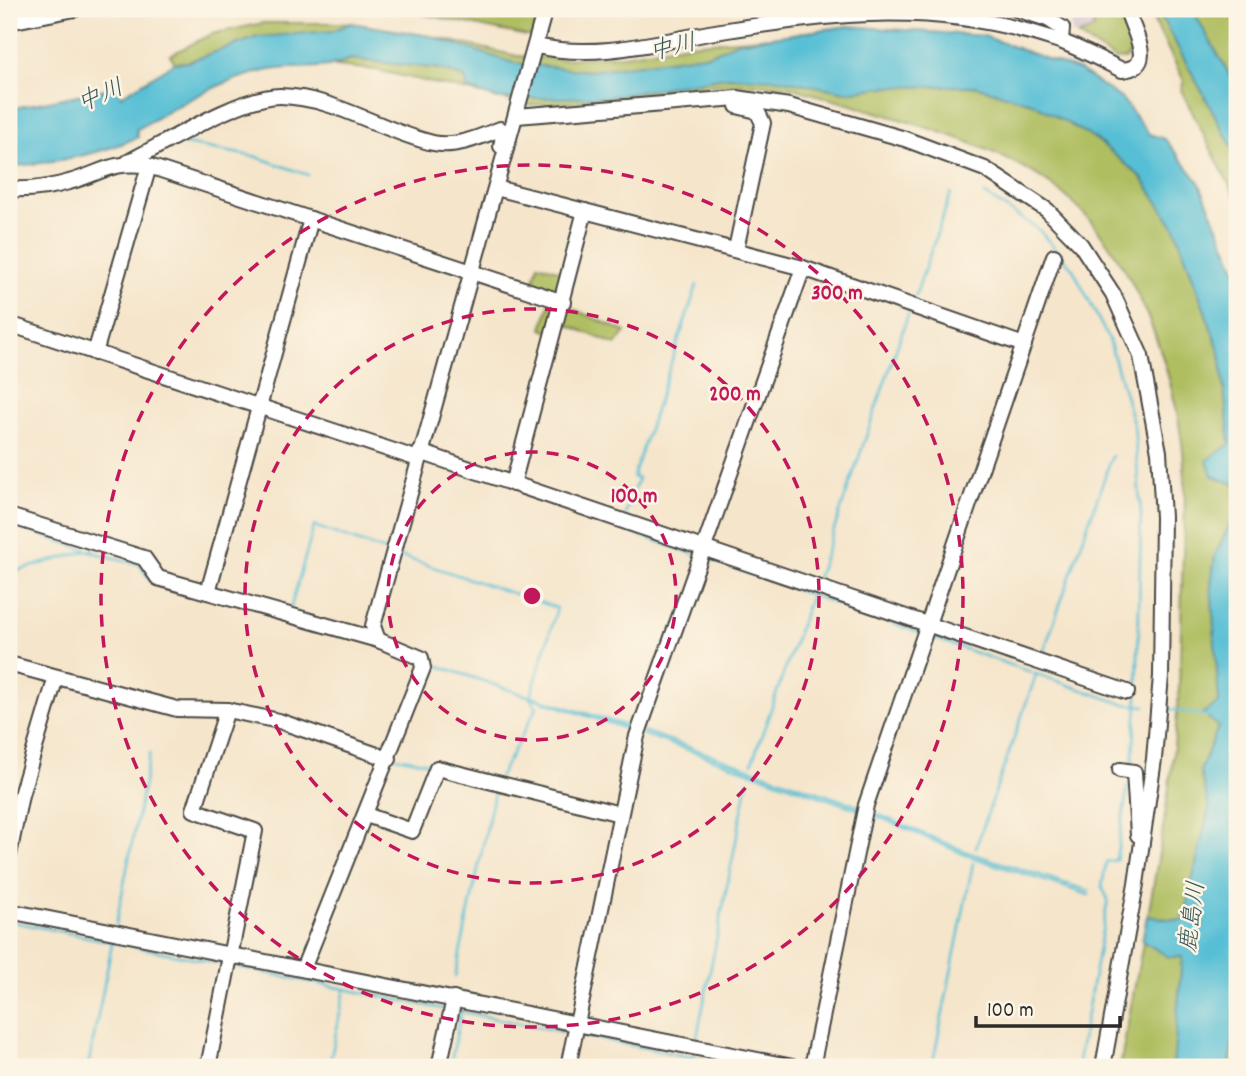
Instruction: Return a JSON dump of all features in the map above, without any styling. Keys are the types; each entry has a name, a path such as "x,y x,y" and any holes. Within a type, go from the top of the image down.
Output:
{"street":[{"path":"9,22 75,9"},
{"path":"378,640 373,626 545,9"},
{"path":"1016,9 1048,19 1062,28 1060,41"},
{"path":"536,49 563,52 617,49 821,15 868,10 925,11 985,19 1060,41 1122,70 1132,69 1141,61 1143,53 1127,9"},
{"path":"128,162 229,111 278,96 323,101 435,144 470,141 500,129 504,131 498,161 502,166"},
{"path":"518,113 608,110 737,98 789,106 905,139 985,169 1047,210 1081,245 1113,295 1144,368 1158,440 1163,517 1161,676 1154,759 1142,842 1103,1067"},
{"path":"695,100 729,103 757,111 762,117 736,249"},
{"path":"9,189 36,190 71,182 111,164 128,162 149,166 563,302"},
{"path":"95,353 149,166"},
{"path":"496,188 803,268 1024,345"},
{"path":"513,484 586,211"},
{"path":"208,592 311,219"},
{"path":"813,1067 865,810 1054,256"},
{"path":"568,1067 639,731 803,268"},
{"path":"9,324 259,406 513,484 1127,692"},
{"path":"9,516 144,558 158,578 378,640 421,659 423,668 303,969"},
{"path":"9,664 177,709 227,710 279,721 388,759"},
{"path":"9,855 21,795 56,677"},
{"path":"208,1067 256,831 194,810 227,710"},
{"path":"366,816 412,831 437,768 620,814"},
{"path":"1127,771 1137,832 1142,842"},
{"path":"9,911 230,962 303,969 452,1006 575,1031 695,1048 793,1067"},
{"path":"439,1067 452,1006"}],"shaded area":[{"path":"1048,9 1092,9 1094,30 1078,36 1071,33 1072,21"}],"green space":[{"path":"423,9 540,9 532,37 422,14"},
{"path":"1092,9 1120,9 1131,53 1125,59 1116,60 1078,36 1094,29"},
{"path":"1141,9 1166,9 1237,137 1237,200 1181,90 1184,81 1151,15 1141,13"},
{"path":"1182,9 1235,9 1237,105"},
{"path":"263,23 351,23 430,36 517,56 563,59 624,55 688,44 771,37 717,58 598,81 258,37 187,62 175,63 170,55 212,34"},
{"path":"350,59 441,69 488,79 726,68 1005,69 1152,158 1237,359 1237,558 1194,1067 1120,1067 1154,885 1174,748 1180,672 1185,477 1176,407 1155,335 1122,266 1101,234 1077,207 1050,184 992,152 925,127 790,87 756,84 710,85 606,101 529,105 376,70 336,66"},
{"path":"538,264 573,275 566,306 626,332 616,345 561,322 556,335 542,329 552,295 532,288"},
{"path":"1237,888 1237,1067 1220,1067"}],"water":[{"path":"1157,9 1192,9 1237,88 1237,156"},
{"name":"中川","path":"351,23 430,36 514,63 590,71 711,54 737,42 848,26 984,36 1080,71 1122,99 1149,134 1165,139 1199,182 1237,271 1237,485 1212,476 1207,460 1230,444 1220,353 1175,228 1141,177 1097,140 1032,103 974,86 885,87 846,92 779,79 726,77 609,97 498,99 467,89 466,79 441,69 350,59 331,66 270,70 252,74 200,94 168,111 136,130 138,137 122,144 75,157 9,167 9,109 117,87 121,96 175,63 187,62 258,37 332,31"},
{"name":"鹿島川","path":"1237,509 1237,978 1230,1067 1173,1067 1182,957 1169,957 1142,941 1147,916 1183,921 1209,807 1200,771 1218,727 1203,713 1219,703 1211,583 1215,555"}],"waterway":[{"path":"172,146 180,143 257,157 308,175"},
{"path":"915,297 951,193"},
{"path":"984,194 1038,229 1073,269 1109,340 1134,426 1141,514 1137,705 1132,765"},
{"path":"625,515 638,479 633,477 697,285"},
{"path":"817,579 909,312"},
{"path":"1042,656 1112,456"},
{"path":"589,518 694,554"},
{"path":"9,524 95,553 139,564 151,582 157,584"},
{"path":"290,610 314,526 388,552"},
{"path":"9,573 94,549"},
{"path":"397,555 557,608 531,696 633,728"},
{"path":"708,559 917,632"},
{"path":"752,763 811,595"},
{"path":"930,637 1123,704 1145,706"},
{"path":"433,664 632,731"},
{"path":"976,847 1036,675"},
{"path":"499,778 537,707 530,698"},
{"path":"1169,709 1207,716"},
{"path":"643,731 861,807"},
{"path":"642,734 860,810"},
{"path":"116,924 150,753"},
{"path":"396,757 435,764"},
{"path":"696,1042 748,781"},
{"path":"1077,1067 1108,899 1102,887 1106,862 1116,860 1128,785"},
{"path":"455,977 495,789"},
{"path":"870,811 967,852 1089,891"},
{"path":"870,813 966,855 1089,895"},
{"path":"932,1067 973,863"},
{"path":"9,921 222,964"},
{"path":"88,1067 112,944"},
{"path":"232,966 448,1010"},
{"path":"329,1067 345,989"},
{"path":"458,1011 568,1033"},
{"path":"450,1067 461,1012"},
{"path":"578,1035 741,1067"},
{"path":"691,1067 694,1052"}]}
